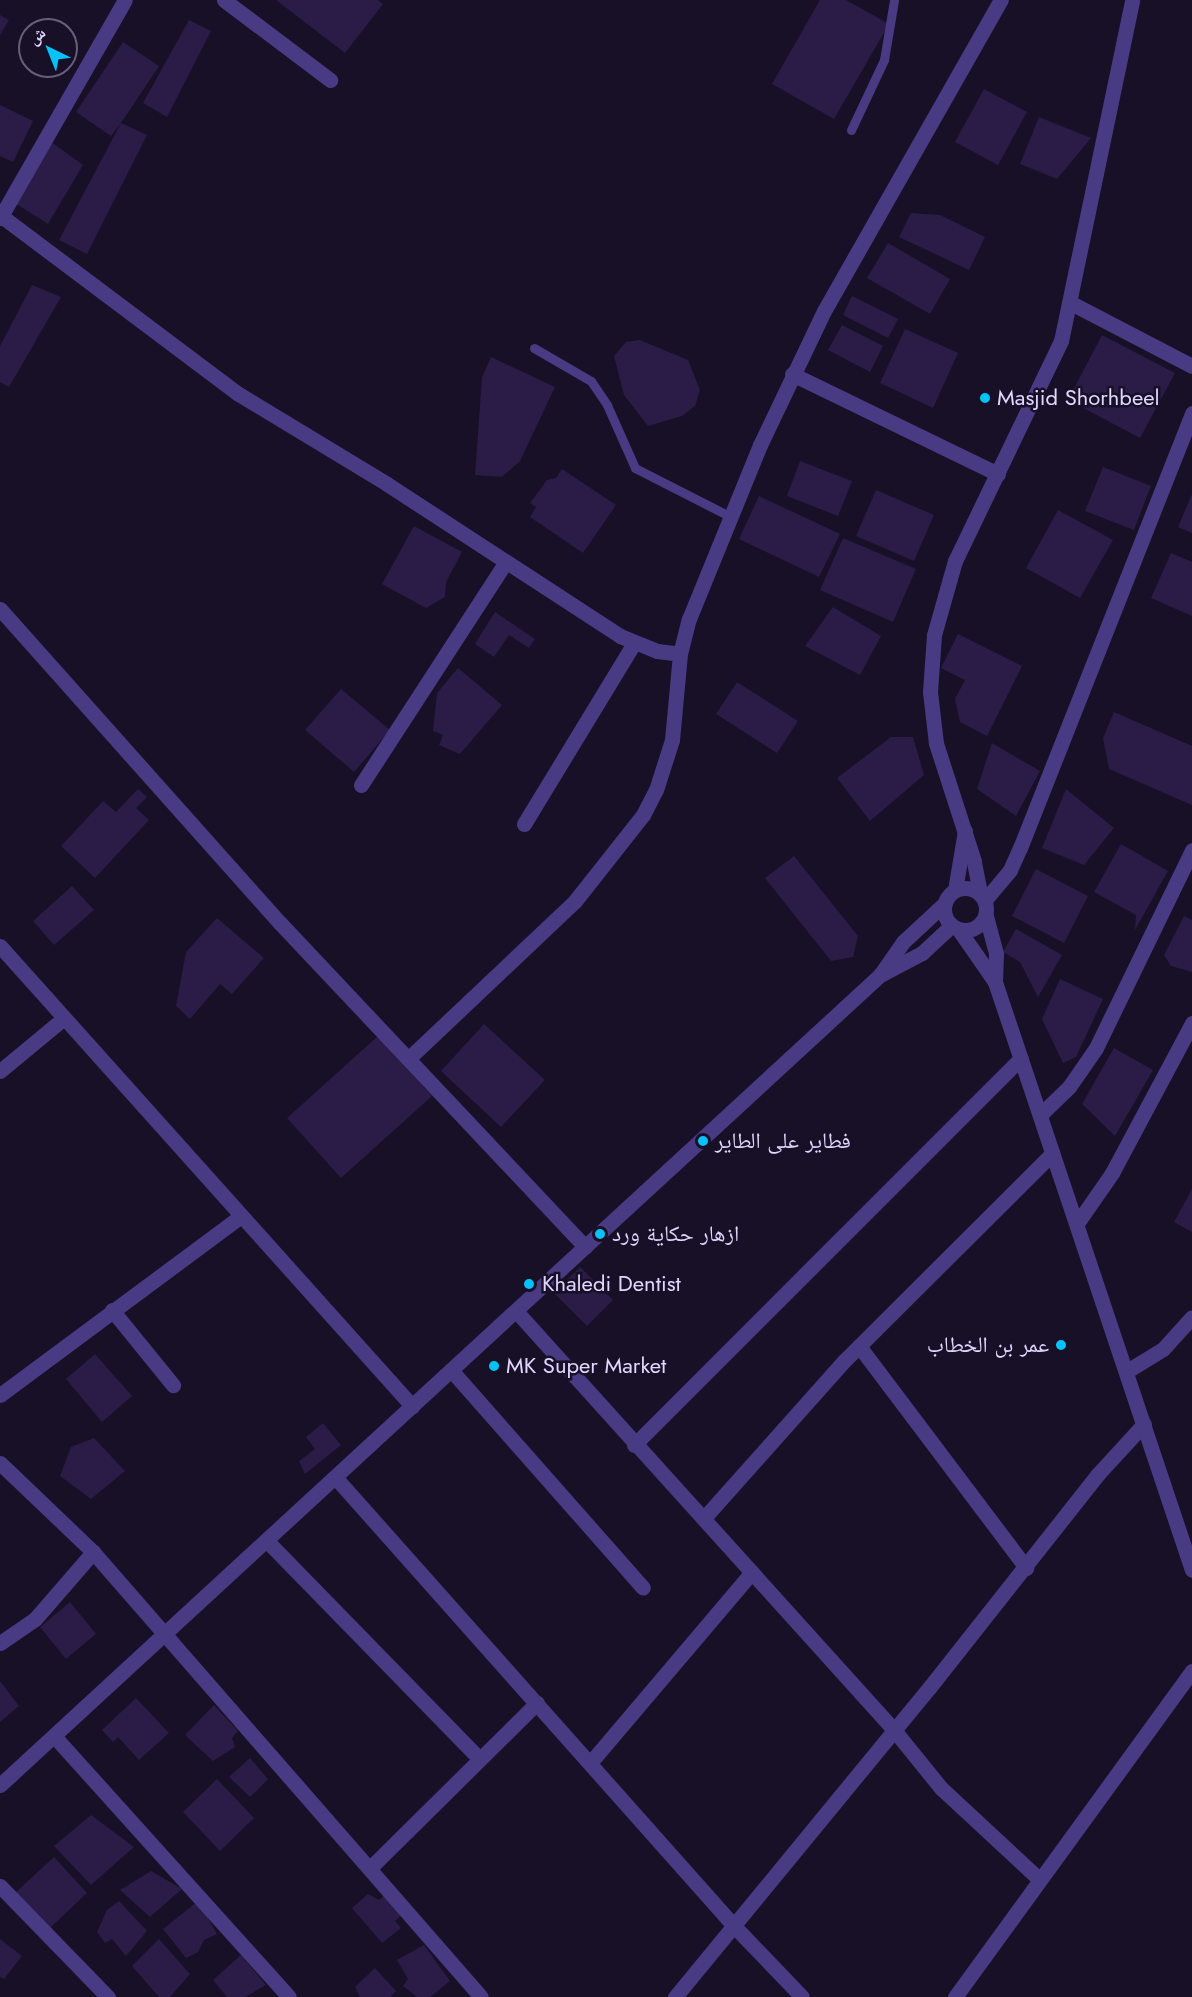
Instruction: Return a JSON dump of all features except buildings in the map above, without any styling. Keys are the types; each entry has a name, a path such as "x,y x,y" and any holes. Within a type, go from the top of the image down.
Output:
{"street":[{"path":"125,0 0,216 237,393 634,643 680,654"},
{"path":"224,0 330,80"},
{"path":"409,1058 575,901 627,840 665,765 676,718 680,654 689,619 792,374 842,277 1001,0"},
{"path":"1132,0 1071,303 1052,365 946,586 931,662 936,743 965,831 982,896 996,954 995,982 1078,1222 1192,1570"},
{"path":"1071,303 1192,366"},
{"path":"792,374 999,474"},
{"path":"982,896 1010,870 1020,848 1192,413"},
{"path":"361,785 506,562"},
{"path":"0,609 280,923 585,1246"},
{"path":"524,824 634,643"},
{"path":"0,1785 880,975 903,942 945,903 955,890 965,831"},
{"path":"1041,1114 1069,1087 1096,1048 1192,850"},
{"path":"955,890 964,888 982,896"},
{"path":"945,903 944,911 974,957 995,982"},
{"path":"880,975 915,958 955,928 975,929 986,916"},
{"path":"0,946 240,1217 412,1406"},
{"path":"0,1071 64,1018"},
{"path":"1078,1222 1112,1173 1192,1023"},
{"path":"634,1444 1021,1058"},
{"path":"704,1518 859,1346 1053,1153"},
{"path":"0,1395 240,1217"},
{"path":"112,1310 173,1385"},
{"path":"516,1311 894,1730 956,1804 1038,1878"},
{"path":"1127,1371 1157,1354 1192,1317"},
{"path":"859,1346 1026,1568"},
{"path":"451,1370 643,1588"},
{"path":"675,1997 1026,1568 1098,1474 1144,1424"},
{"path":"1,1467 93,1552 481,1997"},
{"path":"335,1477 734,1926 802,1997"},
{"path":"266,1540 480,1759"},
{"path":"0,1642 35,1619 93,1552"},
{"path":"590,1763 752,1572"},
{"path":"955,1997 1038,1878 1192,1671"},
{"path":"370,1868 537,1703"},
{"path":"54,1736 289,1997"},
{"path":"0,1886 108,1997"}],"lane":[{"path":"851,130 884,60 894,0"},
{"path":"534,348 591,381 607,405 635,468 731,517"}],"place":[{"name":"Masjid Shorhbeel","path":"985,398"},
{"name":"فطاير على الطاير","path":"703,1141"},
{"name":"ازهار حكاية ورد","path":"600,1234"},
{"name":"Khaledi Dentist","path":"529,1284"},
{"name":"عمر بن الخطاب","path":"1061,1345"},
{"name":"MK Super Market","path":"494,1366"}]}
